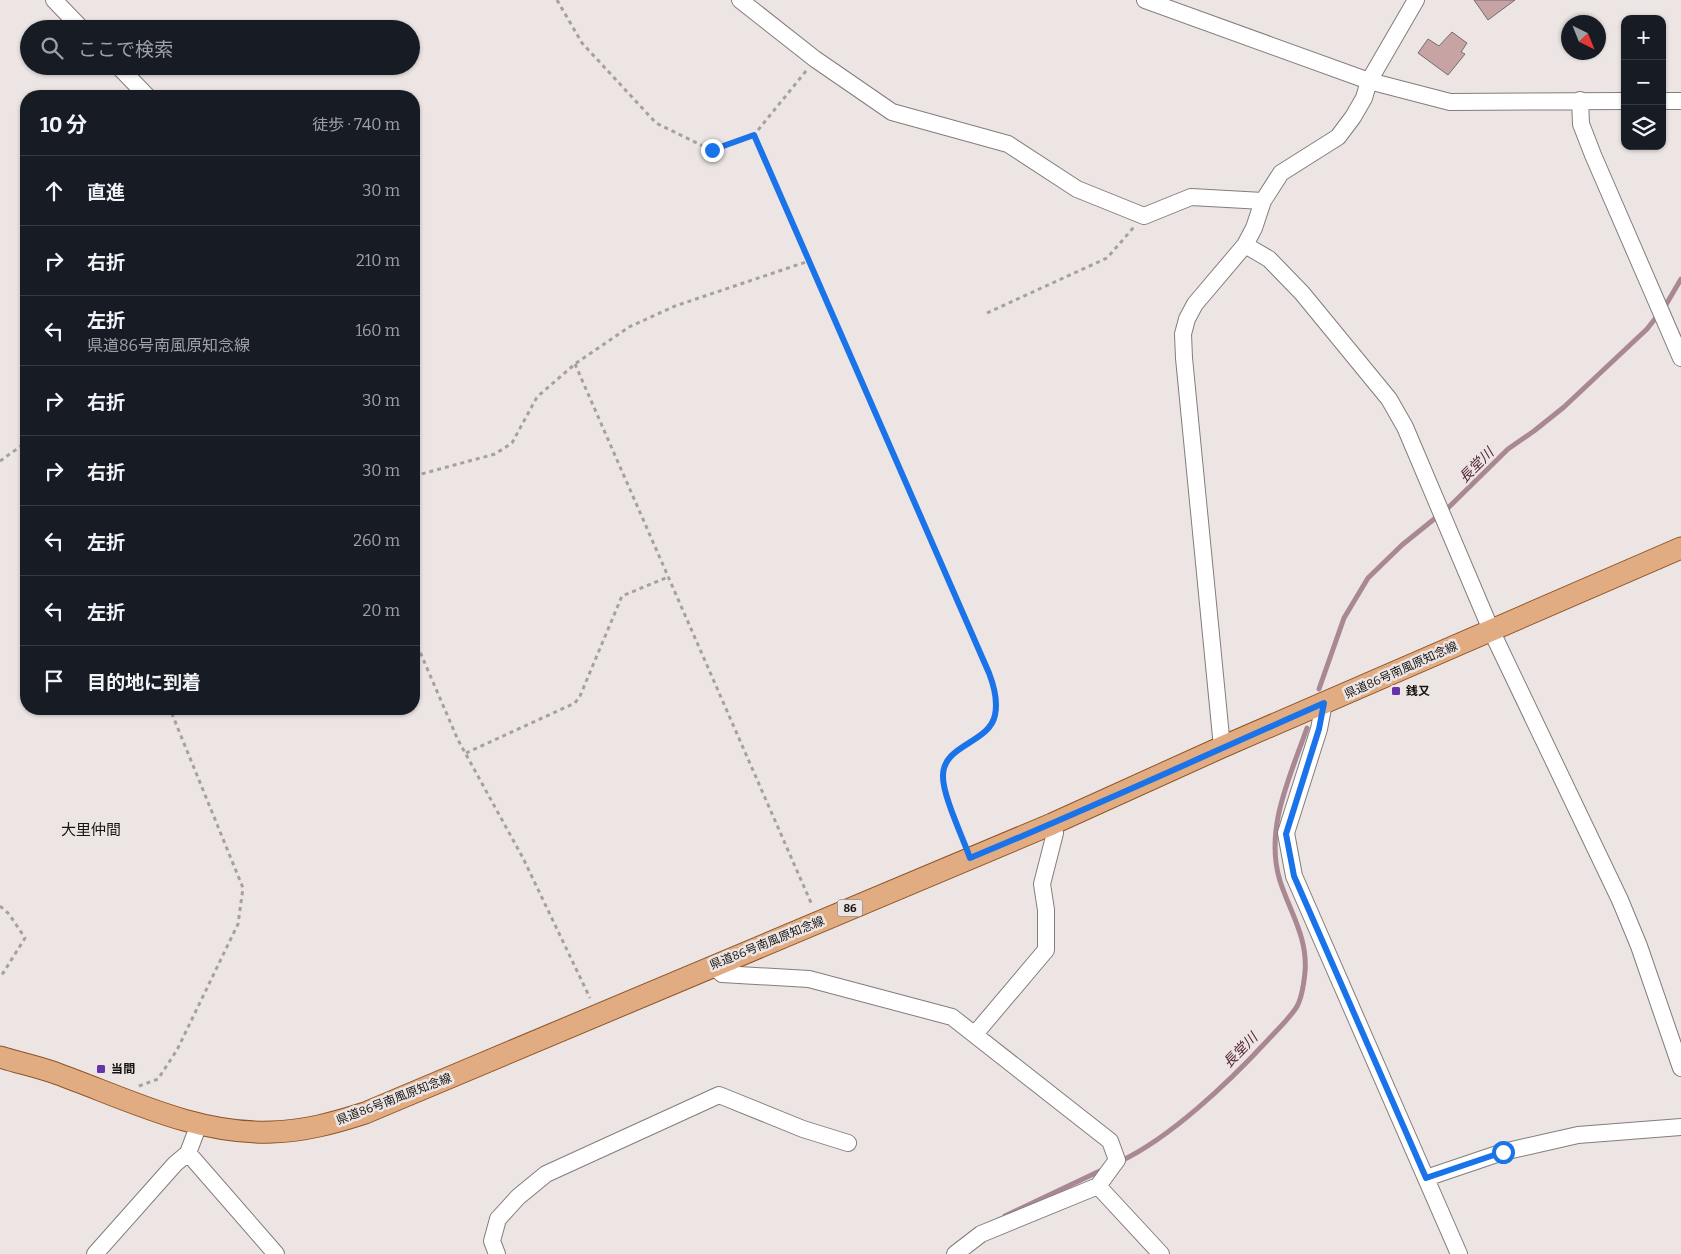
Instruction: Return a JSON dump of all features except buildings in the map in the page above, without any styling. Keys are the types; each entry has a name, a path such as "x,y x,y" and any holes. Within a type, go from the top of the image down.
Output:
{"main road":[{"name":"県道86号南風原知念線","path":"0,1057 56,1073 141,1107 199,1124 235,1130 271,1132 326,1125 365,1113 712,965 1052,824 1222,747 1681,548"}],"street":[{"path":"54,0 73,20"},
{"path":"740,0 815,58 892,112 1008,144 1077,189 1144,216 1191,196 1263,201"},
{"path":"1145,0 1369,81 1450,102 1621,101"},
{"path":"1222,747 1183,334 1187,319 1195,304 1245,245 1254,228 1263,201 1281,173 1338,138 1353,117 1364,98 1369,81 1416,0"},
{"path":"127,75 141,90"},
{"path":"1580,100 1581,124 1593,155 1681,358"},
{"path":"1666,101 1681,101"},
{"path":"1245,245 1269,259 1302,293 1389,399 1413,445 1491,630 1620,900 1639,946 1681,1068"},
{"path":"1324,703 1319,729 1286,834 1294,876 1459,1254"},
{"path":"975,1034 1046,950 1046,910 1042,884 1055,833 1052,824"},
{"path":"712,965 722,974 808,980 952,1017 1110,1141 1117,1160 1098,1186 981,1234 955,1254"},
{"path":"497,1254 492,1241 498,1220 518,1197 546,1174 718,1095 803,1129 848,1142"},
{"path":"94,1254 175,1164 188,1153 199,1124"},
{"path":"1426,1178 1503,1152 1578,1135 1681,1127"},
{"path":"188,1153 276,1254"},
{"path":"1098,1186 1161,1254"}],"path":[{"path":"558,0 582,43 656,123 712,150 754,135 815,58"},
{"path":"754,135 994,686 996,699 995,716 991,725 982,734 964,745 950,758 944,767 943,778 946,793 970,858"},
{"path":"987,313 1107,258 1144,216"},
{"path":"420,474 495,454 512,443 538,398 575,364 629,326 668,309 809,261"},
{"path":"575,364 819,922"},
{"path":"0,461 20,447"},
{"path":"466,753 575,703 580,696 622,596 668,577"},
{"path":"420,652 458,740 523,858 598,1015"},
{"path":"119,1098 133,1088 158,1079 178,1050 238,924 243,888 172,715"},
{"path":"0,906 9,914 25,938 0,978"}],"waterway":[{"name":"長堂川","path":"1664,308 1681,279"},
{"name":"長堂川","path":"1319,689 1344,618 1368,578 1402,545 1449,507 1508,449 1564,407 1647,329 1658,315"},
{"name":"長堂川","path":"1121,1161 1140,1151 1179,1124 1217,1091 1286,1021 1300,1000 1305,972 1304,948 1280,881 1276,862 1275,842 1281,803 1307,728"},
{"name":"長堂川","path":"1005,1216 1104,1169"}],"place":[{"name":"銭又","path":"1396,691"},
{"name":"当間","path":"101,1069"}],"district":[{"name":"大里仲間","path":"91,830"}],"route":[{"path":"712,150 754,135 994,686 996,699 995,716 991,725 982,734 964,745 950,758 944,767 943,778 946,793 970,858 1052,824 1324,703 1319,729 1286,834 1294,876 1426,1178 1503,1152"}]}
